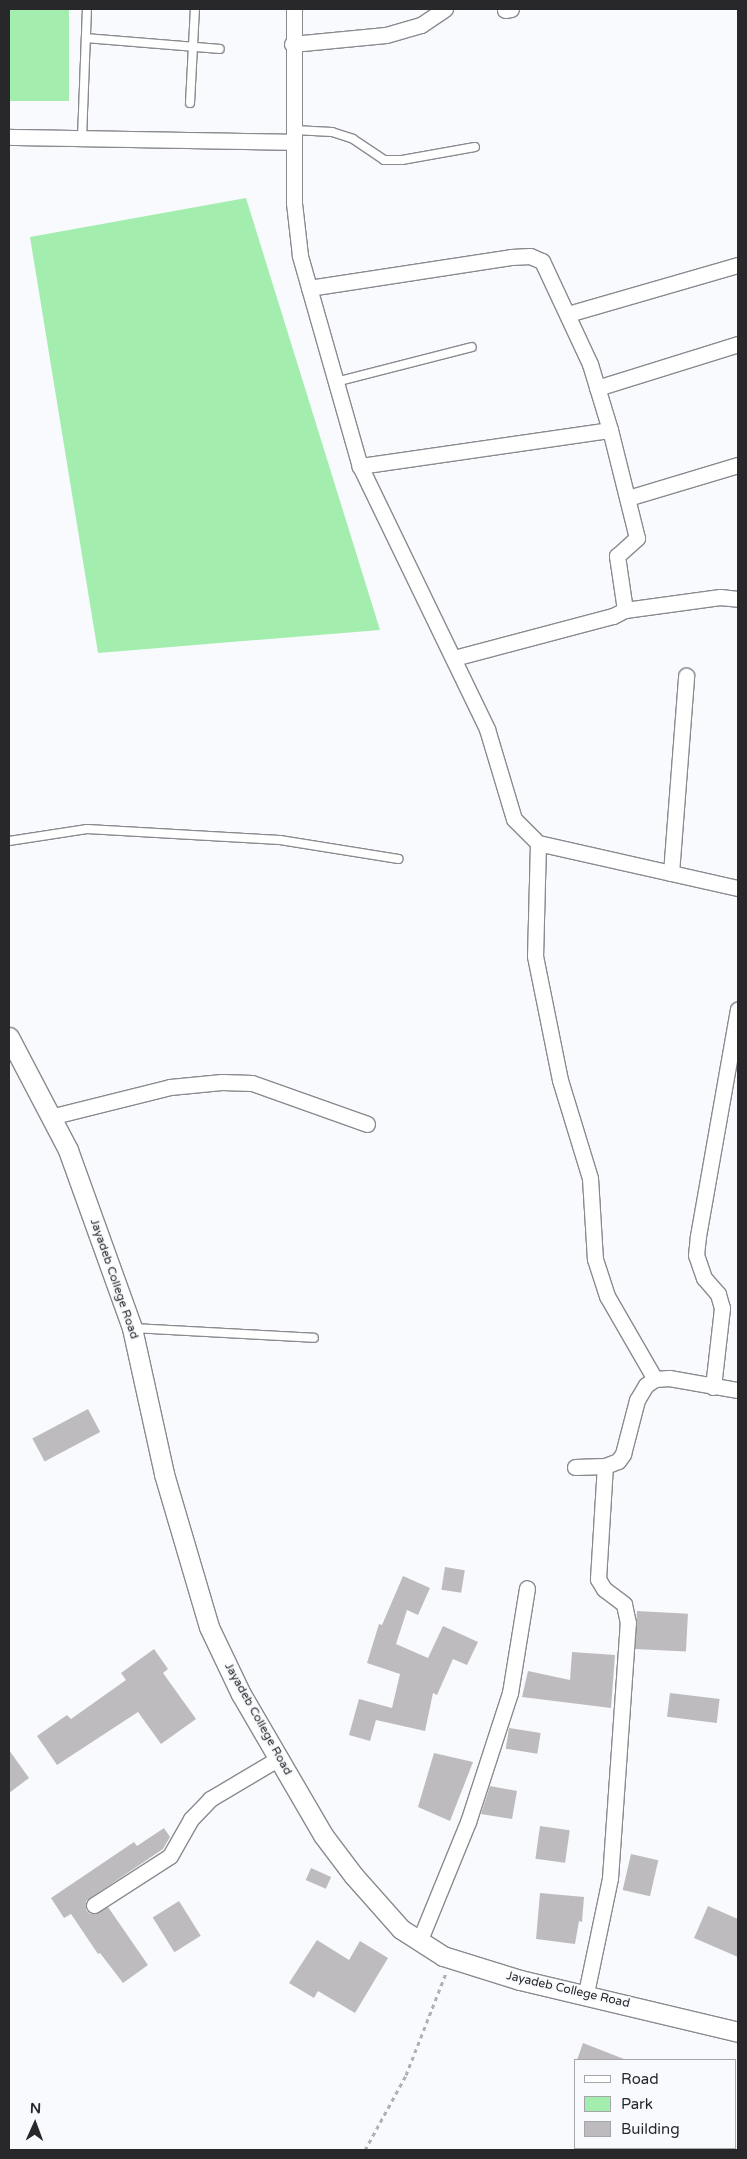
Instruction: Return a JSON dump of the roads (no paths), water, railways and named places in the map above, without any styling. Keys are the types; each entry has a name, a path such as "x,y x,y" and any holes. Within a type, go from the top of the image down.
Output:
{"street":[{"path":"294,9 292,44 294,203 300,256 360,466 487,729 514,820 538,843 738,888"},
{"path":"292,44 386,34 421,25 444,9"},
{"path":"9,137 294,136"},
{"path":"309,288 530,256 542,261 568,314 597,388 628,498 637,538 617,556 625,610"},
{"path":"568,314 738,265"},
{"path":"597,388 738,344"},
{"path":"360,466 610,430"},
{"path":"628,498 738,465"},
{"path":"454,658 613,616 625,610 720,597 738,599"},
{"path":"671,873 686,676"},
{"path":"538,843 535,956 560,1080 590,1178 595,1259 607,1296 655,1379"},
{"path":"713,1386 722,1308 718,1294 704,1278 696,1255 732,1088 738,1009"},
{"name":"Jayadeb College Road","path":"9,1037 68,1150 132,1328 164,1474 209,1628 241,1694 323,1835 354,1876 401,1929 419,1942 451,1958 520,1980 586,1994 738,2032"},
{"path":"50,1117 170,1087 222,1082 252,1083 367,1124"},
{"path":"575,1467 604,1466 618,1461 623,1454 637,1400 646,1385 655,1379 669,1378 738,1390"},
{"path":"586,1994 610,1878 628,1623 624,1604 604,1589 598,1579 604,1466"},
{"path":"419,1942 468,1822 510,1693 527,1588"},
{"path":"94,1905 170,1856 191,1818 210,1799 279,1758"}],"lane":[{"path":"82,138 87,9"},
{"path":"190,103 195,9"},
{"path":"86,38 220,49"},
{"path":"294,136 332,132 353,139 384,160 402,160 475,147"},
{"path":"336,382 472,347"},
{"path":"9,841 87,829 280,840 398,859"},
{"path":"132,1328 314,1338"}]}
